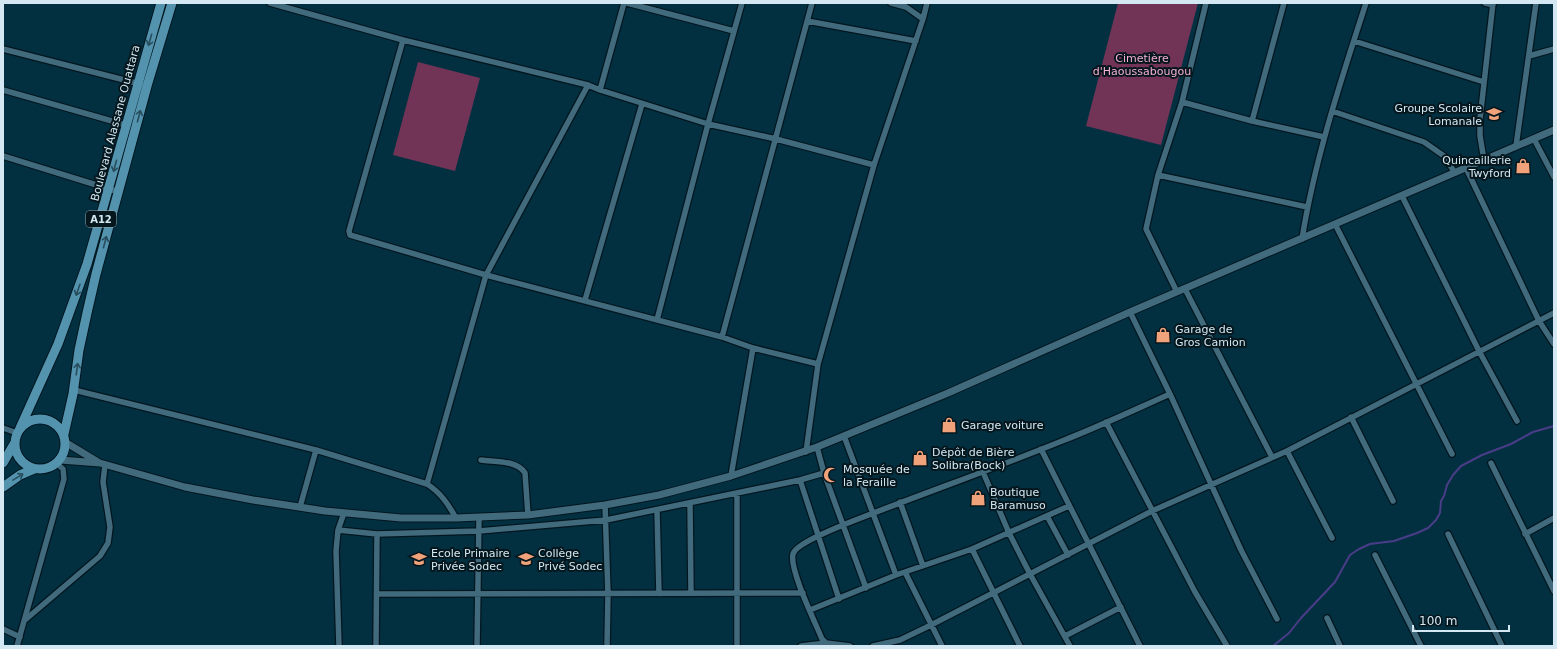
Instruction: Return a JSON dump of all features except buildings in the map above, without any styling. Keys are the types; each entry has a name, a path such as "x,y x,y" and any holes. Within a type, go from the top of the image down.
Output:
{"main road":[{"name":"Boulevard Alassane Ouattara","path":"65,438 74,390 79,350 87,313 119,192 161,3"},
{"name":"Boulevard Alassane Ouattara","path":"19,430 58,344 72,308 109,190 126,125 143,85 172,3"},
{"path":"3,464 14,444 19,430 28,421 39,418 49,420 58,426 65,438 64,451 58,461 50,467 42,469 26,465 19,459 14,444"},
{"path":"3,487 20,475 34,468"}],"street":[{"path":"270,3 403,40 588,85 642,104 708,124 776,139 874,166"},
{"path":"600,90 625,3 734,31"},
{"path":"657,320 708,124 742,3"},
{"path":"722,337 812,3"},
{"path":"891,3 906,7 923,19"},
{"path":"806,452 818,364 874,166 916,41 927,3"},
{"path":"1177,292 1146,229 1158,175 1182,102 1206,3"},
{"path":"1252,121 1284,3"},
{"path":"1302,239 1307,207 1324,137 1366,3"},
{"path":"1484,160 1480,124 1493,4 1485,3"},
{"path":"1516,146 1536,3"},
{"path":"807,21 916,41"},
{"path":"403,40 349,231 350,235 486,274 722,337 753,348 818,364"},
{"path":"1354,41 1484,82"},
{"path":"3,49 143,85"},
{"path":"1529,56 1554,49"},
{"path":"427,484 486,274 588,85"},
{"path":"3,90 126,125"},
{"path":"1182,102 1252,121 1324,137"},
{"path":"585,300 642,104"},
{"path":"1332,111 1424,142 1444,156 1455,173"},
{"path":"58,461 102,464 185,487 222,495 344,513 401,518 479,518 528,514 605,505 658,495 731,476 806,452 948,393 1130,312 1554,130"},
{"path":"1534,139 1554,177"},
{"path":"3,156 119,192"},
{"path":"1466,168 1539,321 1554,344"},
{"path":"1158,175 1307,207"},
{"path":"1402,196 1480,351 1518,421"},
{"path":"1336,224 1452,454"},
{"path":"1185,289 1272,457"},
{"path":"1130,312 1212,484 1240,550 1277,619"},
{"path":"873,646 900,640 932,625 1152,511 1287,451 1554,313"},
{"path":"731,476 753,348"},
{"path":"74,390 316,450 427,484 438,491 456,518"},
{"path":"826,644 822,639 793,568 793,554 795,548 818,536 872,513 1041,449 1170,394"},
{"path":"1351,417 1393,501"},
{"path":"1106,422 1195,592 1227,646"},
{"path":"3,428 19,430"},
{"path":"844,436 896,575"},
{"path":"65,438 102,464"},
{"path":"817,447 824,473 866,588"},
{"path":"1041,449 1140,646"},
{"path":"300,507 316,450"},
{"path":"1287,451 1332,538"},
{"path":"481,460 516,465 522,468 525,473 528,514"},
{"path":"17,646 64,479 63,469 58,461"},
{"path":"1491,463 1554,591"},
{"path":"25,620 100,556 108,543 110,527 103,489 102,464"},
{"path":"983,472 1009,533 1070,646"},
{"path":"338,530 377,534 479,531 606,520 737,494 824,473"},
{"path":"800,480 840,599"},
{"path":"737,494 737,646"},
{"path":"900,502 923,566"},
{"path":"690,504 691,593"},
{"path":"605,505 608,594 607,646"},
{"path":"810,610 896,575 972,549 1069,506"},
{"path":"658,510 659,594"},
{"path":"339,646 336,551 338,530 344,513"},
{"path":"1047,516 1068,554"},
{"path":"477,646 479,518"},
{"path":"1525,534 1554,518"},
{"path":"376,646 377,534"},
{"path":"1448,534 1502,646"},
{"path":"972,549 1020,646"},
{"path":"1375,555 1421,646"},
{"path":"905,572 942,646"},
{"path":"377,594 803,593"},
{"path":"1065,636 1121,607"},
{"path":"1327,618 1340,646"},
{"path":"3,629 20,637"},
{"path":"801,646 826,644 850,646"}],"green space":[{"name":"Cimetière d'Haoussabougou","path":"1118,3 1198,3 1161,145 1086,126"},
{"path":"418,62 480,78 455,171 393,155"}],"waterway":[{"path":"1273,646 1289,633 1335,582 1350,555 1370,544 1394,541 1428,528 1436,520 1440,513 1441,501 1447,485 1461,466 1482,455 1511,444 1533,432 1554,426"}],"place":[{"name":"Groupe Scolaire Lomanale","path":"1494,114"},
{"name":"Quincaillerie Twyford","path":"1523,166"},
{"name":"Garage de Gros Camion","path":"1163,335"},
{"name":"Garage voiture","path":"949,425"},
{"name":"Dépôt de Bière Solibra(Bock)","path":"920,458"},
{"name":"Mosquée de la Feraille","path":"831,475"},
{"name":"Boutique Baramuso","path":"978,498"},
{"name":"Ecole Primaire Privée Sodec","path":"419,559"},
{"name":"Collège Privé Sodec","path":"526,559"}]}
